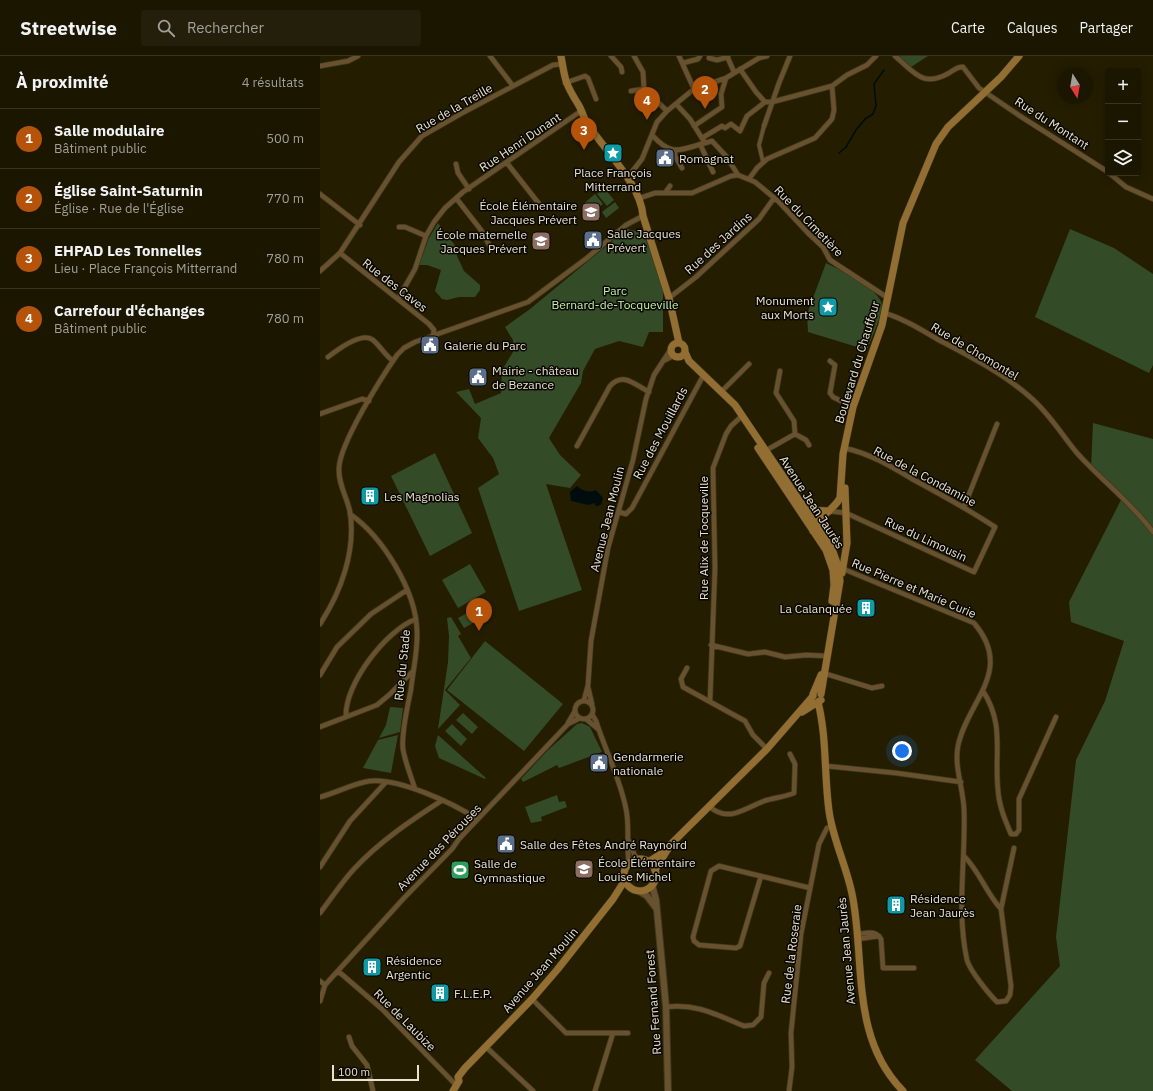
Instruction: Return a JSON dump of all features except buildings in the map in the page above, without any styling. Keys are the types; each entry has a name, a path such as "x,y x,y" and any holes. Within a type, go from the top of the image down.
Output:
{"main road":[{"name":"Boulevard du Chauffour","path":"843,476 844,448 853,407 885,313 903,223 936,144 948,127 1019,56"},
{"path":"561,60 565,83 582,114 627,178 643,205 643,216 670,300 679,343 674,344 678,353"},
{"name":"Avenue Jean Jaurès","path":"679,343 684,345 678,353 702,376 740,417"},
{"name":"Avenue Jean Jaurès","path":"702,376 721,392 807,510 838,568 840,581 825,656"},
{"name":"Avenue Jean Jaurès","path":"764,452 813,531 829,549"},
{"path":"813,531 815,523 829,511 840,498 843,476"},
{"path":"838,568 847,543 843,476"},
{"path":"807,510 829,511"},
{"path":"829,549 847,543"},
{"name":"Avenue Jean Jaurès","path":"824,730 817,698 823,673 834,585 838,568"},
{"path":"794,719 817,698"},
{"path":"648,862 668,849 767,749 794,719 817,698"},
{"name":"Avenue Jean Jaurès","path":"817,698 825,715 824,730 829,812 853,897 858,936 861,988 867,1027 872,1043 884,1067 903,1091"},
{"path":"804,711 815,711 821,716"},
{"path":"655,870 668,849"},
{"path":"638,860 648,862 655,870 656,875 652,885 639,891 631,888 625,880 625,871 629,864 638,860"},
{"name":"Avenue Jean Moulin","path":"456,1086 458,1077 476,1054 484,1049 532,999 613,899 625,880"},
{"name":"Avenue Jean Moulin","path":"613,899 631,888"}],"street":[{"path":"320,66 348,61 358,56"},
{"path":"490,56 513,86"},
{"path":"611,56 621,68 622,72"},
{"path":"634,56 643,72 644,89 667,111"},
{"path":"679,56 694,89"},
{"path":"683,63 698,59 700,56"},
{"path":"709,58 717,60 727,56 734,72"},
{"path":"627,178 642,159 657,122 667,111 694,89 726,78 759,58 767,56"},
{"path":"763,162 759,145 772,102 790,56"},
{"path":"703,142 722,126 725,128 731,124 740,131 748,116 765,102 772,102 832,86 867,65 876,56"},
{"name":"Rue du Montant","path":"895,56 914,73 927,80 940,78 957,68 963,67 979,88 1020,116 1105,169"},
{"name":"Rue de la Treille","path":"320,271 340,253 360,225 400,162 422,136 561,60"},
{"path":"740,69 765,102"},
{"path":"565,83 585,76 588,78 596,99"},
{"path":"694,126 722,107 721,94 726,78"},
{"path":"749,179 763,162 815,138 832,119 834,110 832,86"},
{"path":"631,92 644,89"},
{"path":"676,104 694,126 703,142 713,172"},
{"name":"Rue Henri Dunant","path":"398,299 415,269 426,236 438,216 456,198 582,114"},
{"path":"640,198 655,193 692,193 731,176 738,175 726,156 712,141 675,150 667,149 652,135"},
{"path":"675,150 675,156 682,168"},
{"path":"507,163 540,205"},
{"path":"456,164 458,173 469,189"},
{"name":"Rue du Cimetière","path":"738,175 749,179 774,198 823,247 830,260 888,298"},
{"name":"Rue du Montant","path":"1114,176 1126,187 1153,199"},
{"path":"665,193 670,186"},
{"path":"320,194 360,225"},
{"path":"456,198 481,230 491,248"},
{"name":"Rue des Jardins","path":"670,300 759,219 774,198"},
{"path":"320,624 338,591 347,564 351,530 350,514 339,477 340,460 348,438 393,361 408,345 528,302 581,262 626,225 643,216"},
{"path":"399,227 405,227 426,236"},
{"name":"Rue des Caves","path":"340,253 429,324 434,330 433,335"},
{"name":"Rue de Chomontel","path":"885,313 898,318 1002,376 1030,398 1050,418 1077,453 1139,514 1153,532"},
{"path":"328,357 346,345 357,340 368,338 374,341 393,361"},
{"path":"662,362 678,353"},
{"name":"Avenue Jean Moulin","path":"584,700 588,685 591,641 608,548 619,512 648,392 662,362 678,353"},
{"path":"830,361 835,365 835,370 830,393 833,397 853,407"},
{"path":"721,392 749,364"},
{"path":"780,371 776,394 794,421 795,434"},
{"name":"Rue des Mouillards","path":"619,512 626,514 632,508 702,376"},
{"path":"577,446 610,386 616,380 623,379 648,392"},
{"path":"320,414 362,399 369,401"},
{"name":"Rue Alix de Tocqueville","path":"710,701 715,568 713,468 726,434 731,426 740,417"},
{"path":"964,507 997,424"},
{"path":"795,434 806,440 810,445"},
{"path":"764,452 795,434"},
{"name":"Rue de la Condamine","path":"844,448 857,451 885,464 964,507 995,527"},
{"path":"829,511 846,513"},
{"name":"Rue du Limousin","path":"846,513 974,572 995,527"},
{"name":"Rue du Stade","path":"350,514 360,521 396,565 403,578 416,619 416,649 403,748 415,789"},
{"name":"Rue Pierre et Marie Curie","path":"838,568 974,623 985,638 991,665 984,691 958,745 957,758 964,808 962,913 968,962 991,996 997,1002 1006,1001 1010,995 1011,986 1002,910"},
{"path":"320,675 337,646 371,614 407,590"},
{"path":"346,717 347,702 368,662 394,633 409,622 416,619"},
{"path":"711,645 748,654 761,652 785,657 825,656"},
{"path":"687,668 681,679 683,687 745,721 753,735 767,749"},
{"path":"320,727 377,704 390,695 412,672"},
{"path":"823,673 872,688 882,686"},
{"name":"Avenue Jean Moulin","path":"588,685 592,704"},
{"path":"984,691 992,705 997,724 998,790 1000,808 1011,834 1016,834 1019,830 1019,799 1056,717"},
{"path":"592,714 586,718 580,718 575,711 576,705 584,700 592,704 592,714 624,800 629,841 638,860"},
{"name":"Avenue des Pérouses","path":"325,985 477,819 568,724 575,711"},
{"name":"Avenue des Pérouses","path":"568,724 580,718"},
{"path":"586,718 599,730"},
{"path":"710,807 717,812 728,815 737,814 762,802 794,793 796,787 795,764 790,754"},
{"path":"826,766 896,772 961,782"},
{"path":"320,797 368,782 386,782 415,789 477,819"},
{"path":"320,866 350,820 386,782"},
{"path":"320,914 354,869 371,853 406,824 441,801"},
{"name":"Rue de la Roseraie","path":"789,1091 792,1067 791,1033 801,934 819,844 827,828 832,826"},
{"path":"629,841 627,848 629,864"},
{"path":"1002,910 1014,848"},
{"path":"964,856 973,865 993,901 1002,910"},
{"path":"761,876 740,946 736,948 699,945 694,941 693,937 711,871 715,867 719,866 761,876 810,888"},
{"name":"Rue Fernand Forest","path":"652,885 657,911 666,1007 668,1091"},
{"path":"639,891 653,903 657,911"},
{"path":"858,936 879,936 881,940 883,968 914,968"},
{"name":"Rue de Laubize","path":"338,970 382,1009 456,1086"},
{"path":"666,1007 679,1005 694,1006 744,1026 753,1025 761,1017 764,983 769,973"},
{"path":"320,981 325,985 320,1001"},
{"path":"532,999 566,1033 628,1033"},
{"path":"595,1091 613,1033"},
{"path":"349,1037 352,1046 367,1065 373,1091"},
{"path":"484,1049 533,1091"}],"green space":[{"path":"899,56 928,56 911,67"},
{"path":"604,188 614,200 607,206 597,194"},
{"path":"595,194 603,204 589,214 582,205"},
{"path":"615,202 619,208 606,218 602,212"},
{"path":"438,223 457,248 457,256 464,271 480,285 480,290 475,297 459,297 447,300 442,299 435,291 441,270 427,265 419,265 429,238"},
{"name":"Parc Bernard-de-Tocqueville","path":"627,229 644,233 663,288 663,332 649,332 643,347 619,341 595,349 583,371 581,383 549,438 560,455 581,475 570,488 546,484 582,590 519,611 478,488 499,474 493,458 478,438 481,418 456,392 469,389 475,404 501,393 502,370 513,352 513,340 505,327 530,309"},
{"path":"1070,229 1114,248 1153,274 1153,365 1149,373 1035,317"},
{"path":"826,263 867,287 880,299 882,310 867,350 808,332 807,314"},
{"path":"1093,423 1153,439 1153,1091 1012,1091 975,1060 1060,966 1056,937 1076,760 1105,701 1124,641 1071,622 1069,602 1122,498 1091,469"},
{"path":"435,453 472,533 430,556 391,476"},
{"path":"470,564 486,592 458,608 442,580"},
{"path":"478,607 484,617 464,628 458,618"},
{"path":"451,617 461,634 458,636 471,658 445,690 460,705 438,729 448,662 449,636 447,618"},
{"path":"485,641 563,704 524,751 447,690"},
{"path":"390,707 403,708 400,732 379,738 386,725"},
{"path":"463,713 478,727 472,734 456,720"},
{"path":"582,723 590,727 602,752 559,768 557,765 523,782 521,779 547,751 577,724"},
{"path":"452,724 467,739 461,746 445,731"},
{"path":"398,735 391,773 363,768 378,740"},
{"path":"438,735 486,778 485,779 439,758 435,746"},
{"path":"557,795 559,802 565,801 567,807 541,817 542,821 531,823 525,807"}],"shaded area":[{"path":"577,486 586,491 596,490 603,498 601,505 596,506 594,503 589,505 571,501 570,492"}],"waterway":[{"path":"839,153 846,147 856,130 865,119 873,114 876,106 874,84 884,70"}],"place":[{"name":"Église Saint-Saturnin","path":"705,109"},
{"name":"Carrefour d'échanges","path":"647,120"},
{"name":"EHPAD Les Tonnelles","path":"584,150"},
{"name":"Place François Mitterrand","path":"613,153"},
{"name":"Romagnat","path":"665,158"},
{"name":"École Élémentaire Jacques Prévert","path":"591,212"},
{"name":"Salle Jacques Prévert","path":"593,240"},
{"name":"École maternelle Jacques Prévert","path":"541,241"},
{"name":"Monument aux Morts","path":"828,307"},
{"name":"Galerie du Parc","path":"430,345"},
{"name":"Mairie - château de Bezance","path":"478,377"},
{"name":"Les Magnolias","path":"370,496"},
{"name":"La Calanquée","path":"866,608"},
{"name":"Salle modulaire","path":"479,631"},
{"name":"Gendarmerie nationale","path":"599,763"},
{"name":"Salle des Fêtes André Raynoird","path":"506,844"},
{"name":"École Élémentaire Louise Michel","path":"584,869"},
{"name":"Salle de Gymnastique","path":"460,870"},
{"name":"Résidence Jean Jaurès","path":"896,905"},
{"name":"Résidence Argentic","path":"372,967"},
{"name":"F.L.E.P.","path":"440,993"}]}
